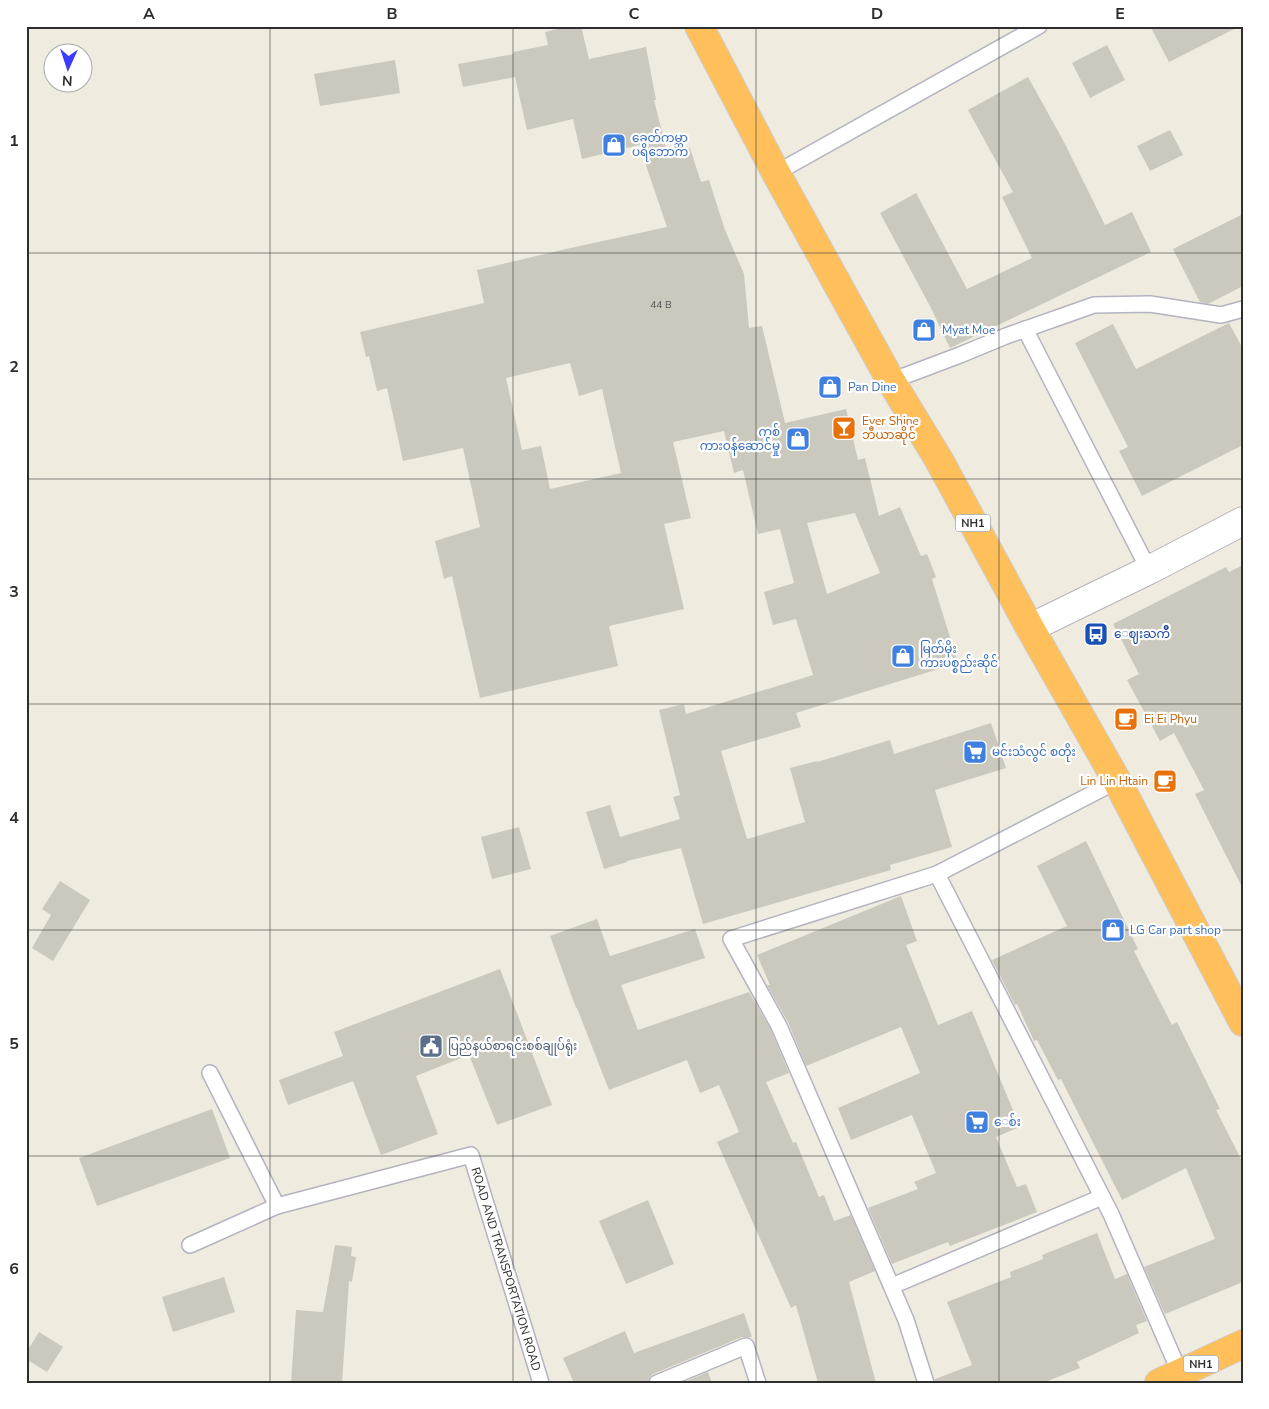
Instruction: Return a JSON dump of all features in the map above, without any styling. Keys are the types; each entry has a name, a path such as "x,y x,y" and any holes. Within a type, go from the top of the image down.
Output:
{"highway":[{"name":"NH1","path":"699,26 776,173 891,381 939,460 1239,1006"},
{"name":"NH1","path":"1170,1378 1243,1344"}],"street":[{"path":"1030,628 1149,570 1243,521"}],"lane":[{"path":"776,173 1039,26"},
{"path":"891,381 1025,329 1094,305 1150,304 1221,315 1243,309"},
{"path":"1025,329 1149,570"},
{"path":"926,1383 906,1320 892,1286 779,1026 732,938 937,874 1117,781"},
{"path":"937,874 1111,1214 1170,1378"},
{"path":"190,1245 277,1206 210,1073"},
{"name":"ROAD AND TRANSPORTATION ROAD","path":"277,1206 471,1155 541,1383"},
{"path":"892,1286 1102,1197"},
{"path":"657,1383 746,1346 758,1383"}],"building":[{"path":"570,26 581,26 589,59 646,47 656,100 654,100 668,156 690,148 701,182 709,180 725,230 744,274 749,328 762,326 785,423 846,409 858,460 865,458 879,516 900,507 921,556 927,554 936,577 932,579 958,663 796,713 801,727 721,751 747,839 805,822 790,768 817,762 890,740 894,754 991,723 1006,768 935,790 952,847 890,865 891,870 703,924 681,848 627,861 604,869 586,812 610,805 620,837 680,819 673,797 680,795 659,710 684,704 686,714 813,675 796,619 773,625 764,592 794,583 780,529 758,534 743,470 734,473 724,431 673,442 691,518 664,524 684,609 609,626 618,666 480,698 452,576 444,579 435,541 480,527 463,448 403,461 387,388 377,391 369,356 366,357 360,332 484,303 477,270 667,227 639,145 582,159 573,119 527,130 515,77 463,87 458,64 514,54 513,52 548,45 545,32","holes":["570,363 579,396 602,389 621,473 550,489 541,446 522,450 506,378","855,513 880,573 827,594 807,523"]},
{"path":"1150,26 1240,26 1169,62"},
{"path":"1107,45 1125,80 1090,98 1072,63"},
{"path":"395,60 400,93 320,106 314,74"},
{"path":"1028,77 1064,142 1105,225 1132,212 1151,252 950,348 931,308 880,213 916,193 967,289 1032,258 1002,197 1013,192 968,110"},
{"path":"1170,130 1183,155 1150,171 1137,146"},
{"path":"1243,214 1243,286 1208,304 1200,302 1173,249"},
{"path":"1229,323 1243,349 1243,445 1142,496 1119,451 1128,447 1075,343 1113,324 1136,369"},
{"path":"1243,565 1243,889 1195,794 1204,790 1174,733 1160,741 1127,680 1139,674 1113,624 1226,567 1229,572"},
{"path":"519,827 531,869 492,879 481,837"},
{"path":"1086,841 1138,949 1134,951 1172,1025 1177,1022 1220,1109 1216,1110 1243,1163 1243,1282 1165,1314 1144,1267 1215,1239 1186,1168 1122,1200 1061,1079 1058,1080 1037,1040 1034,1041 1017,1004 1015,1005 992,960 1067,926 1037,866"},
{"path":"60,881 90,900 53,961 32,948 51,915 42,909"},
{"path":"901,896 917,941 906,945 938,1025 972,1011 1020,1127 996,1137 1017,1187 1026,1184 1037,1212 950,1246 948,1242 892,1264 868,1208 918,1189 914,1182 936,1173 912,1115 851,1140 838,1108 920,1073 901,1027 806,1066 788,1022 767,985 770,985 757,955"},
{"path":"597,919 610,956 695,929 705,958 621,985 638,1030 749,992 771,1030 789,1073 766,1082 793,1143 796,1142 819,1197 824,1195 834,1221 851,1215 875,1271 849,1282 876,1383 818,1383 796,1305 791,1308 717,1142 739,1132 719,1085 700,1093 687,1060 609,1090 550,936"},
{"path":"500,969 552,1105 497,1125 469,1055 416,1076 438,1134 381,1155 353,1081 288,1105 279,1080 343,1056 334,1032"},
{"path":"212,1109 230,1158 97,1206 79,1158"},
{"path":"648,1200 674,1264 626,1284 599,1221"},
{"path":"1097,1233 1115,1279 1127,1274 1147,1321 1136,1325 1139,1333 1077,1362 1080,1368 1043,1383 935,1383 935,1379 972,1365 947,1302 1011,1277 1010,1272 1043,1259 1042,1255"},
{"path":"335,1245 352,1247 351,1256 356,1257 352,1282 349,1281 342,1383 291,1383 296,1310 323,1312"},
{"path":"224,1277 235,1312 173,1332 162,1297"},
{"path":"744,1313 752,1337 742,1337 653,1374 649,1378 648,1383 574,1383 563,1358 625,1331 634,1353"},
{"path":"39,1332 63,1347 47,1372 26,1359 26,1353"},
{"path":"708,1372 712,1383 682,1383"}],"place":[{"name":"ခေတ်ကမ္ဘာ ပရိဘောက","path":"614,145"},
{"name":"Myat Moe","path":"924,330"},
{"name":"Pan Dine","path":"830,387"},
{"name":"Ever Shine ဘီယာဆိုင်","path":"844,428"},
{"name":"ကွစ် ကားဝန်ဆောင်မှု","path":"798,439"},
{"name":"ေဈးႀကိဳ","path":"1096,634"},
{"name":"မြတ်မိုး ကားပစ္စည်းဆိုင်","path":"903,656"},
{"name":"Ei Ei Phyu","path":"1126,719"},
{"name":"မင်းသံလွင် စတိုး","path":"975,752"},
{"name":"Lin Lin Htain","path":"1165,781"},
{"name":"LG Car part shop","path":"1113,930"},
{"name":"ပြည်နယ်စာရင်းစစ်ချုပ်ရုံး","path":"431,1046"},
{"name":"ေစ်း","path":"977,1122"}]}
